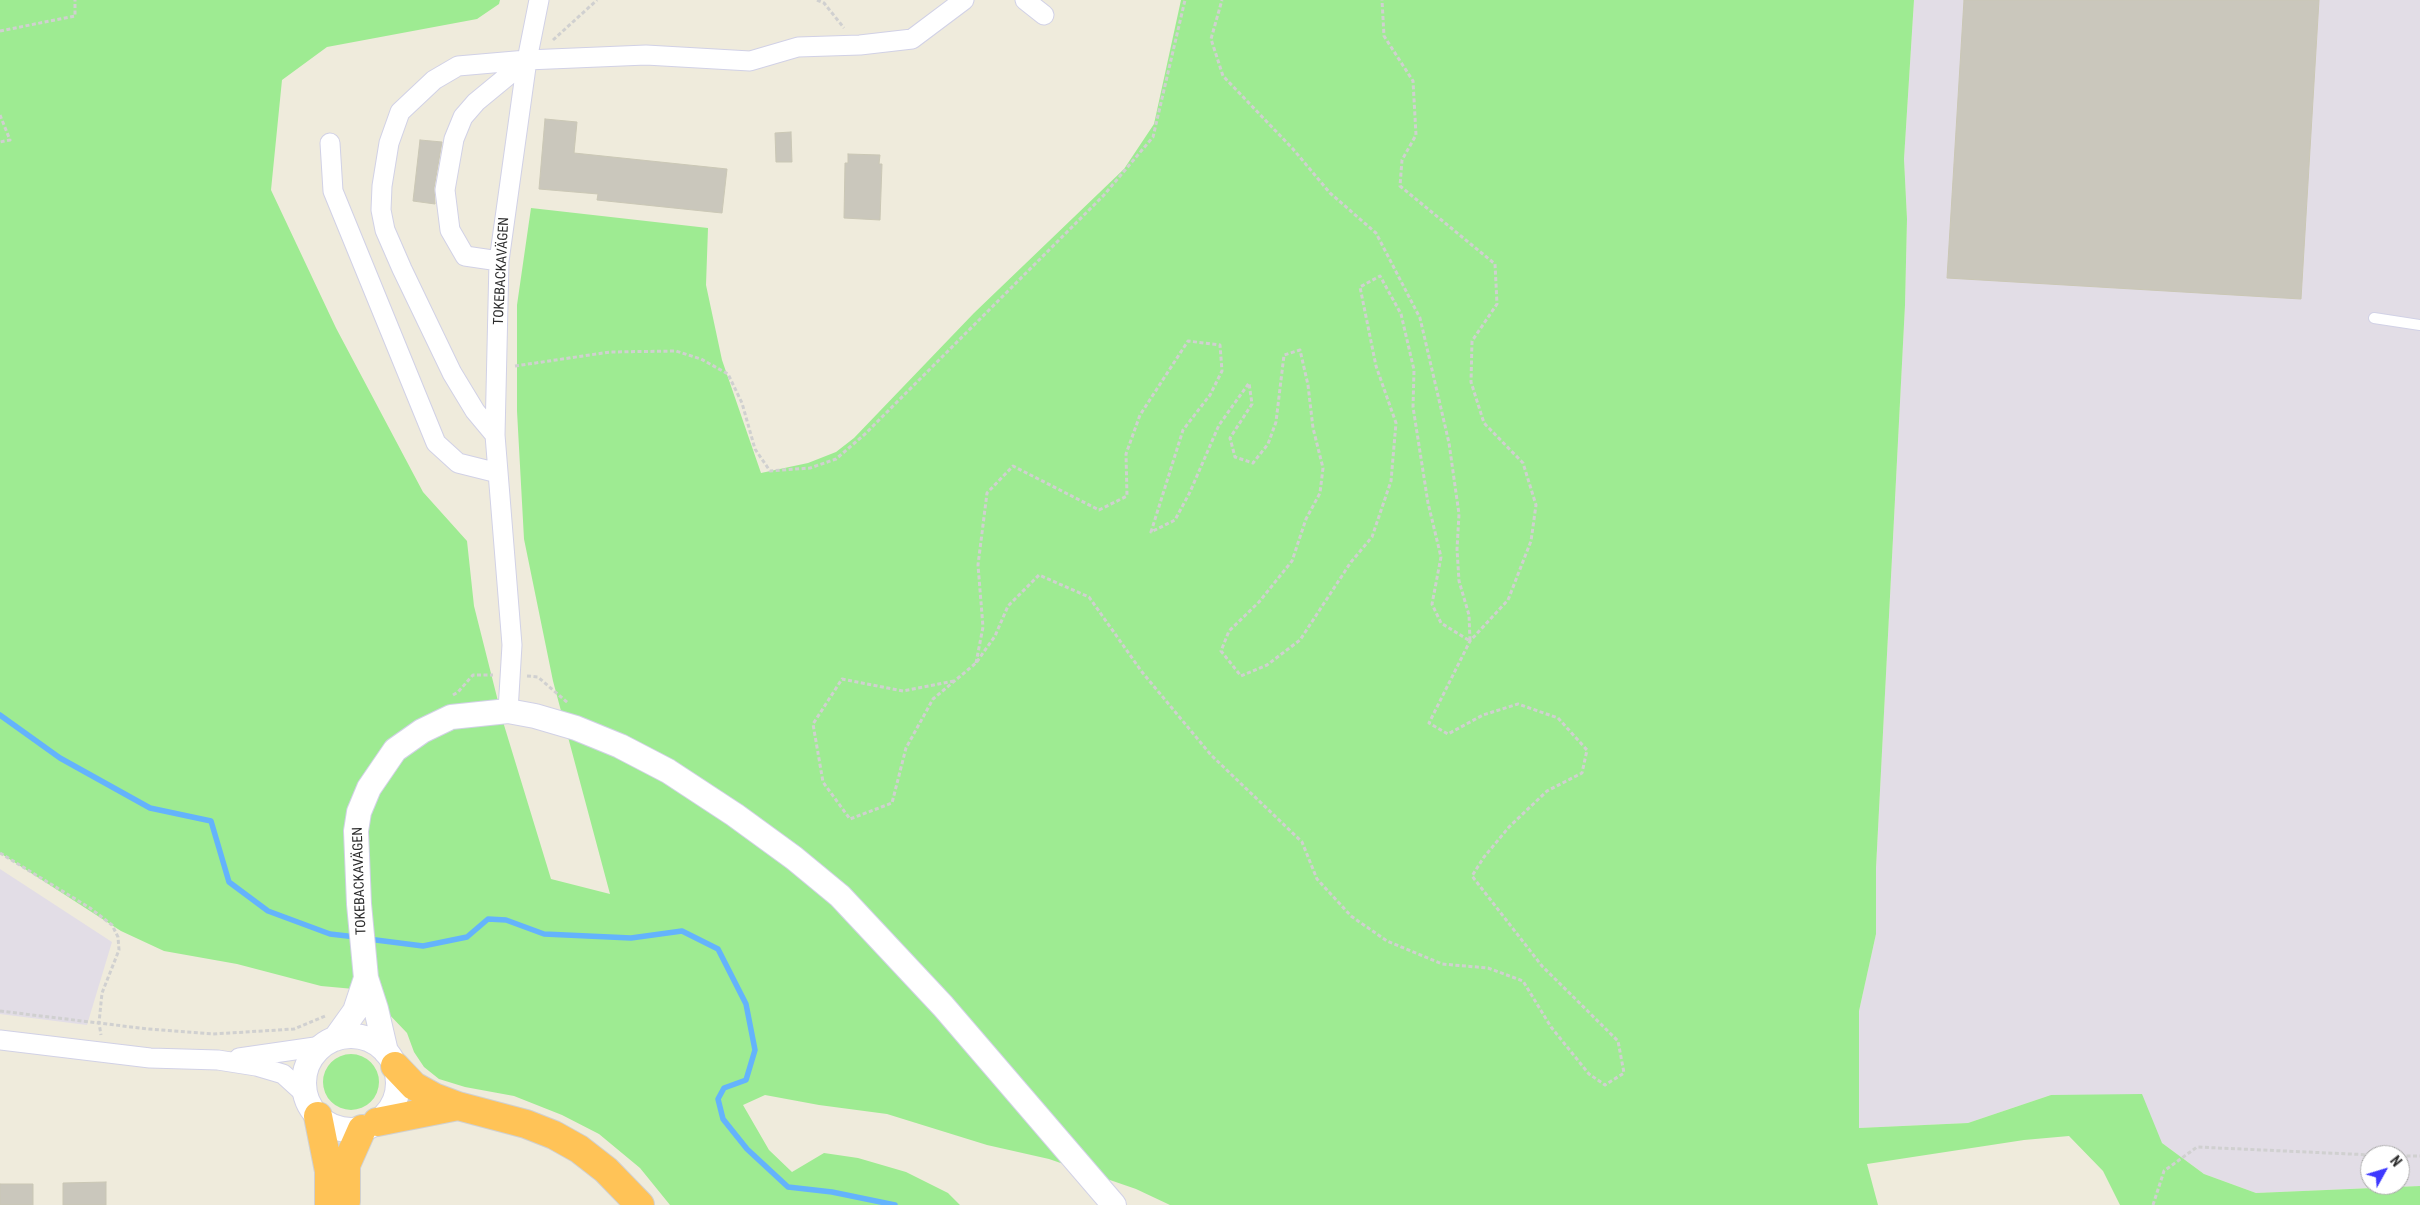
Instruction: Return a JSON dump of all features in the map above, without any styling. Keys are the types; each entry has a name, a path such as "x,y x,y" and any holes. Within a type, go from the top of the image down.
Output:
{"highway":[{"path":"390,1059 414,1086 458,1106 497,1115 554,1135 579,1149 606,1170 640,1205"},
{"path":"312,1105 329,1171 329,1205"},
{"path":"346,1205 346,1165 370,1125 458,1106"}],"street":[{"name":"TOKEBACKAVÄGEN","path":"390,1059 366,978 359,904 356,831 359,812 370,788 395,750 422,731 451,717 508,711 508,674 512,645 502,545 495,435 500,262 527,60 538,0"},
{"path":"495,435 475,411 452,373 385,230 381,210 382,186 389,143 400,112 434,80 458,66 527,60 646,55 750,61 798,47 860,45 912,39 964,0"},
{"path":"1025,0 1044,15"},
{"path":"500,262 465,256 450,230 445,190 454,140 463,117 476,102 527,60"},
{"path":"330,143 333,191 436,443 458,463 498,473"},
{"path":"508,711 576,728 620,746 660,767 735,815 802,864 840,896 879,935 1114,1205"},
{"path":"312,1105 304,1084 307,1068 314,1054 328,1042 355,1011 366,978"},
{"path":"0,1040 150,1058 218,1060 273,1070 283,1074 331,1126 346,1130 370,1125 389,1111 396,1097 398,1081 390,1059 375,1043 362,1038 348,1036 328,1042 218,1060"}],"lane":[{"path":"2374,318 2420,325"}],"path":[{"path":"0,31 75,16 75,0"},
{"path":"527,60 562,34 597,0"},
{"path":"818,0 824,3 860,45"},
{"path":"497,368 610,352 676,351 701,359 728,374 742,403 755,449 770,471 810,468 836,459 865,434 1104,195 1153,137 1185,0"},
{"path":"1222,0 1212,39 1223,76 1293,149 1330,193 1376,233 1420,318 1449,443 1459,514 1457,549 1459,581 1469,616 1470,641"},
{"path":"954,681 903,691 842,679 813,724 822,782 850,819 892,803 906,748 933,699 976,663 995,636 1008,606 1039,575 1089,597 1142,672 1211,755 1302,842 1317,879 1351,916 1387,941 1442,964 1488,968 1523,981 1551,1027 1589,1074 1605,1085 1624,1073 1618,1041 1542,966 1472,876 1484,857 1509,827 1547,790 1582,772 1587,750 1558,718 1518,704 1483,715 1448,734 1429,724 1470,641 1508,600 1531,541 1536,505 1523,463 1484,423 1471,382 1472,341 1497,304 1495,264 1400,186 1402,160 1416,135 1413,81 1384,36 1382,0"},
{"path":"0,115 10,140 0,142"},
{"path":"976,663 983,627 978,565 987,493 1013,466 1099,510 1127,496 1126,454 1140,416 1188,341 1220,345 1222,371 1210,395 1183,430 1151,532 1175,520 1194,484 1219,425 1249,383 1252,404 1230,438 1235,457 1253,463 1268,444 1276,422 1284,355 1300,350 1308,385 1313,428 1322,468 1320,493 1306,519 1292,562 1259,602 1229,631 1221,651 1242,676 1267,665 1300,640 1351,562 1372,536 1391,481 1396,423 1376,366 1360,286 1380,276 1401,314 1414,370 1413,408 1428,503 1442,557 1432,604 1441,623 1470,641"},
{"path":"449,697 458,692 473,675 508,674 538,677 570,704"},
{"path":"0,852 90,908 112,925 118,936 119,950 102,993 99,1023 104,1052"},
{"path":"0,1012 213,1034 273,1032 309,1024 330,1012"},
{"path":"2153,1205 2164,1171 2197,1147 2360,1154"}],"shaded area":[{"path":"1914,0 2420,0 2420,1186 2410,1186 2410,1145 2360,1145 2360,1189 2256,1193 2204,1174 2162,1143 2051,1095 1968,1123 1859,1128 1859,1011 1876,934 1876,868 1905,305 1907,219 1904,159"},
{"path":"0,869 112,942 87,1025 0,1014"}],"green space":[{"path":"0,0 500,0 499,4 477,19 327,47 282,80 271,190 336,328 423,492 467,541 474,606 504,725 551,879 610,894 553,681 524,539 517,411 517,305 531,208 708,228 706,285 722,360 761,473 808,463 836,452 854,438 974,313 1124,169 1154,124 1181,0 1914,0 1904,159 1907,219 1905,305 1876,868 1876,934 1859,1011 1859,1128 1968,1123 2051,1095 2142,1094 2162,1143 2204,1174 2256,1193 2360,1189 2360,1195 2410,1195 2410,1186 2420,1186 2420,1205 2120,1205 2103,1171 2069,1136 2024,1140 1867,1164 1878,1205 1170,1205 1136,1189 1049,1159 987,1145 887,1114 819,1105 765,1095 743,1105 769,1150 792,1172 824,1153 858,1158 906,1172 948,1193 960,1205 670,1205 640,1168 599,1134 562,1115 514,1096 465,1087 439,1079 424,1067 414,1052 407,1033 385,1010 354,989 321,986 237,964 164,951 121,931 0,853"},
{"path":"351,1054 362,1056 371,1062 377,1071 379,1082 377,1093 371,1102 362,1108 351,1110 340,1108 331,1102 325,1093 323,1082 325,1071 331,1062 340,1056"}],"building":[{"path":"1964,0 2319,0 2301,299 1947,278"},
{"path":"545,119 577,122 574,153 727,169 722,213 597,200 598,194 539,189"},
{"path":"791,132 792,162 776,162 775,133"},
{"path":"420,140 442,142 434,188 435,204 413,201"},
{"path":"848,154 880,155 879,164 882,164 880,220 844,218 845,163 848,163"},
{"path":"106,1182 106,1205 63,1205 63,1183"},
{"path":"0,1184 33,1184 33,1205 0,1205"}],"waterway":[{"path":"0,715 60,758 150,808 211,821 229,882 268,911 330,934 356,937"},
{"path":"368,939 423,946 467,937 488,919 506,920 544,934 631,938 682,931 718,949 746,1004 755,1050 746,1080 724,1088 718,1099 723,1119 747,1149 788,1187 832,1192 895,1205"}]}
